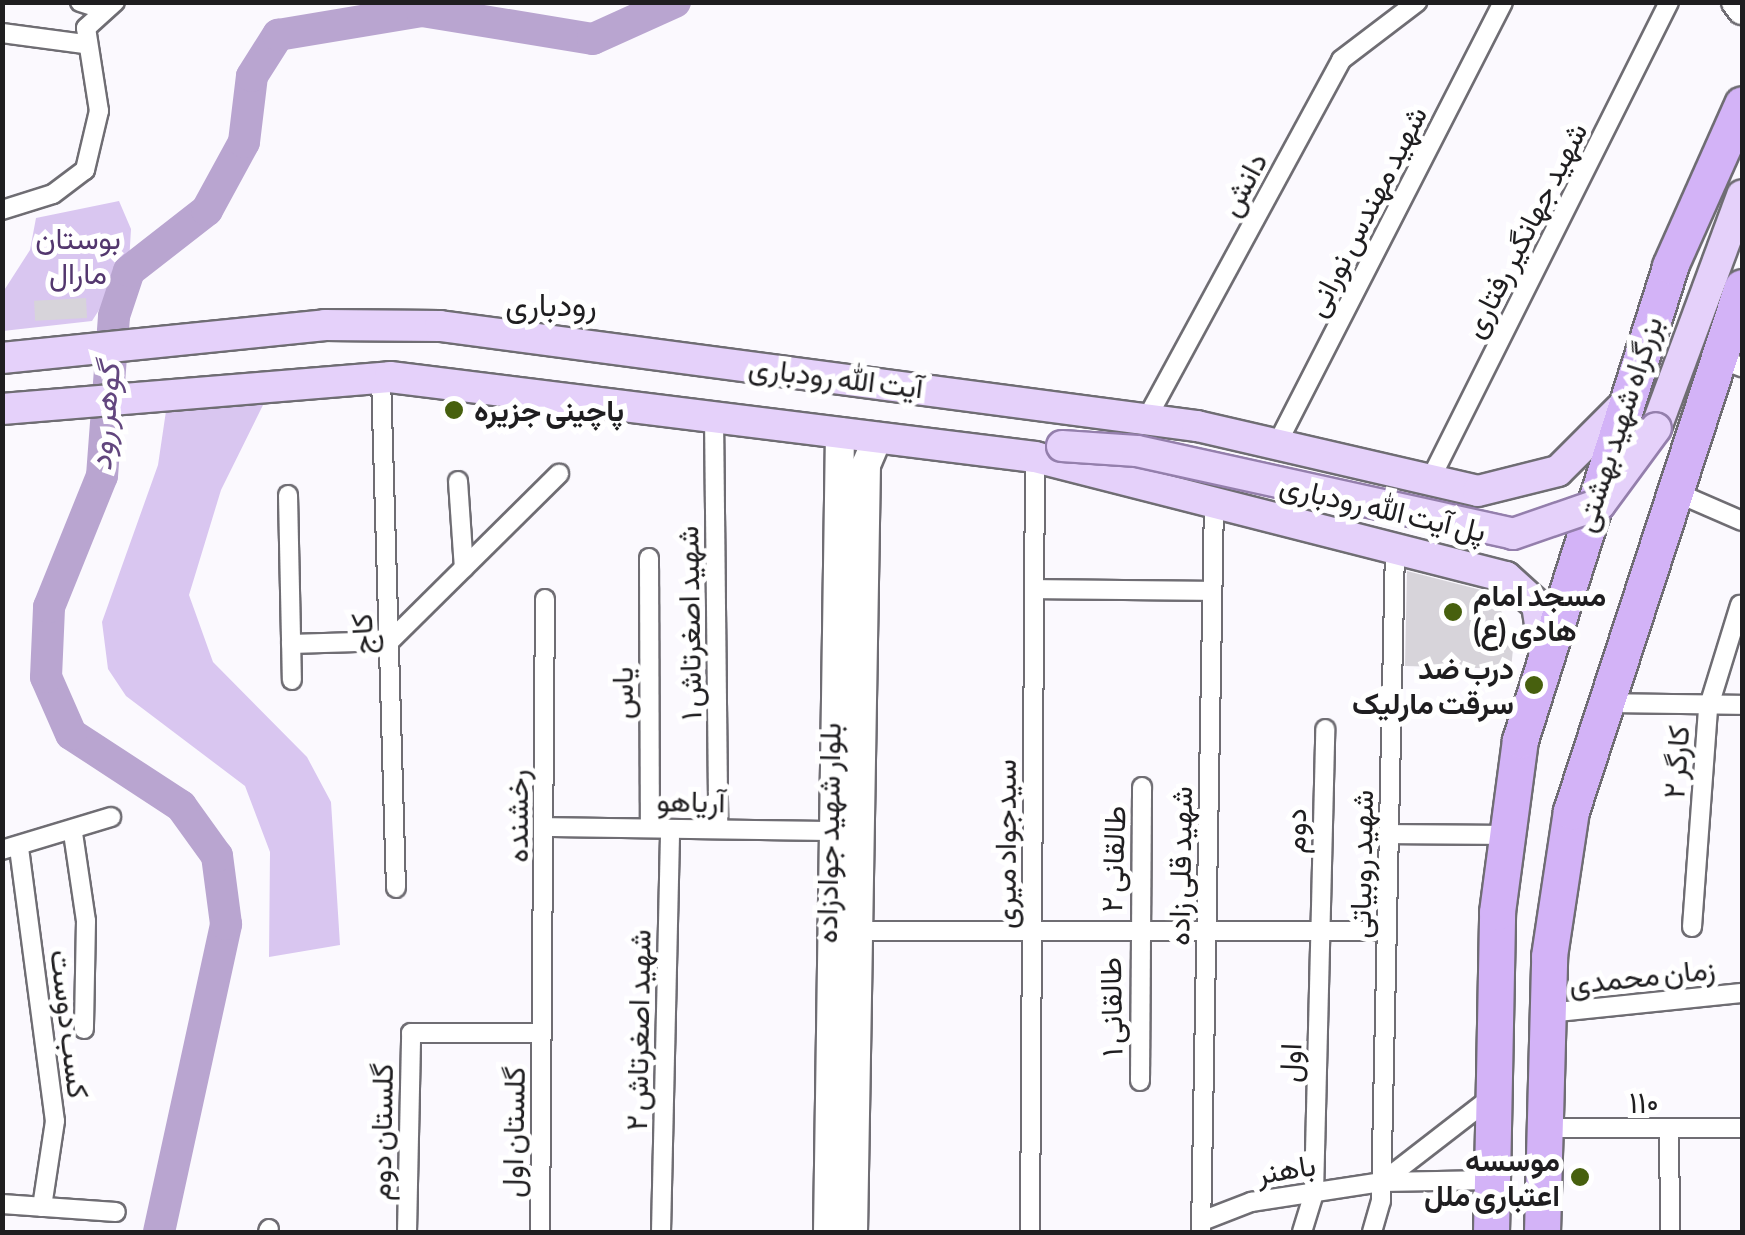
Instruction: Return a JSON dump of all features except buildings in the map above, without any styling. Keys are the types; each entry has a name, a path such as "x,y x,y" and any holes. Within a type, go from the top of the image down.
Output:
{"highway":[{"name":"بزرگراه شهید بهشتی","path":"1491,1232 1504,835 1544,650 1685,226 1742,104"},
{"path":"1542,1232 1547,1014 1561,862 1602,703 1673,491 1730,363 1742,287"}],"main road":[{"name":"پل آیت الله رودباری","path":"960,447 1138,452 1481,532 1554,527 1608,497 1642,458 1738,205"},
{"name":"آیت الله رودباری","path":"8,357 328,325 440,326 1147,418 1277,444 1436,484 1499,490 1549,476 1592,447 1626,398"},
{"name":"آیت الله رودباری","path":"10,408 176,390 381,377 793,426 856,449 960,447"},
{"path":"1049,451 1520,585 1542,615 1544,650"},
{"path":"1400,549 1448,543 1463,530 1465,505 1436,484"}],"street":[{"path":"2,210 54,194 86,170 99,111 84,44 110,6 80,2"},
{"name":"دانش","path":"1147,418 1341,60 1416,2"},
{"name":"شهید مهندس نورانی","path":"1277,444 1503,2"},
{"name":"شهید جهانگیر رفتاری","path":"1436,484 1670,2"},
{"path":"2,33 84,44"},
{"name":"کاج","path":"381,377 396,888"},
{"name":"شهید اصغرتاش ۱","path":"714,416 718,829"},
{"name":"بلوار شهید جوادزاده","path":"853,1232 859,931 848,831 856,449"},
{"name":"سیدجواد میری","path":"1030,1232 1035,589 1049,451"},
{"path":"291,644 390,641 558,474"},
{"path":"458,481 464,568"},
{"path":"1673,491 1742,522"},
{"path":"288,495 292,680"},
{"name":"شهید قلی زاده","path":"1202,1227 1214,500"},
{"name":"شهید روبیاتی","path":"1372,1232 1382,1182 1388,834 1400,549"},
{"name":"یاس","path":"649,558 650,828"},
{"path":"1035,589 1212,591"},
{"name":"رخشنده","path":"542,1033 545,599"},
{"name":"کارگر ۲","path":"1692,926 1708,709 1740,605"},
{"path":"1602,703 1708,709 1742,705"},
{"name":"دوم","path":"1320,934 1326,729"},
{"name":"طالقانی ۲","path":"1138,932 1142,787"},
{"path":"11,849 73,834 112,817"},
{"name":"آریاهو","path":"544,827 848,831"},
{"name":"شهید اصغرتاش ۲","path":"661,1232 670,828"},
{"path":"828,1232 848,831"},
{"path":"73,834 86,921 84,1028"},
{"path":"1388,834 1504,835"},
{"name":"کسب دوست","path":"11,849 54,1121 42,1207"},
{"path":"859,931 1387,931"},
{"name":"طالقانی ۱","path":"1138,932 1140,1081"},
{"name":"اول","path":"1302,1232 1314,1193 1320,934"},
{"name":"زمان محمدی","path":"1547,1014 1742,993"},
{"name":"گلستان دوم","path":"407,1232 411,1033 542,1033"},
{"name":"گلستان اول","path":"540,1232 542,1033"},
{"name":"باهنر","path":"1382,1182 1493,1096"},
{"name":"۱۱۰","path":"1544,1128 1742,1128"},
{"path":"1669,1130 1670,1232"},
{"name":"باهنر","path":"1202,1227 1314,1193 1382,1182 1492,1180"},
{"path":"2,1204 116,1212"}],"green space":[{"name":"بوستان مارال","path":"119,201 131,229 129,263 92,321 3,331 3,292 30,250 36,218"},
{"path":"264,403 221,490 189,595 213,662 307,757 331,802 340,945 269,957 270,852 245,786 126,696 108,669 102,622 158,465 166,411"}],"waterway":[{"name":"گوهر رود","path":"159,1232 226,924 217,856 181,806 71,734 46,677 49,607 102,476 114,316 129,271 207,210 244,142 252,76 278,35 422,11 593,39 675,2"}],"place":[{"name":"پاچینی جزیره","path":"454,410"},
{"name":"مسجد امام هادی (ع)","path":"1453,612"},
{"name":"درب ضد سرقت مارلیک","path":"1534,685"},
{"name":"موسسه اعتباری ملل","path":"1580,1177"}],"district":[{"name":"رودباری","path":"551,305"}]}
